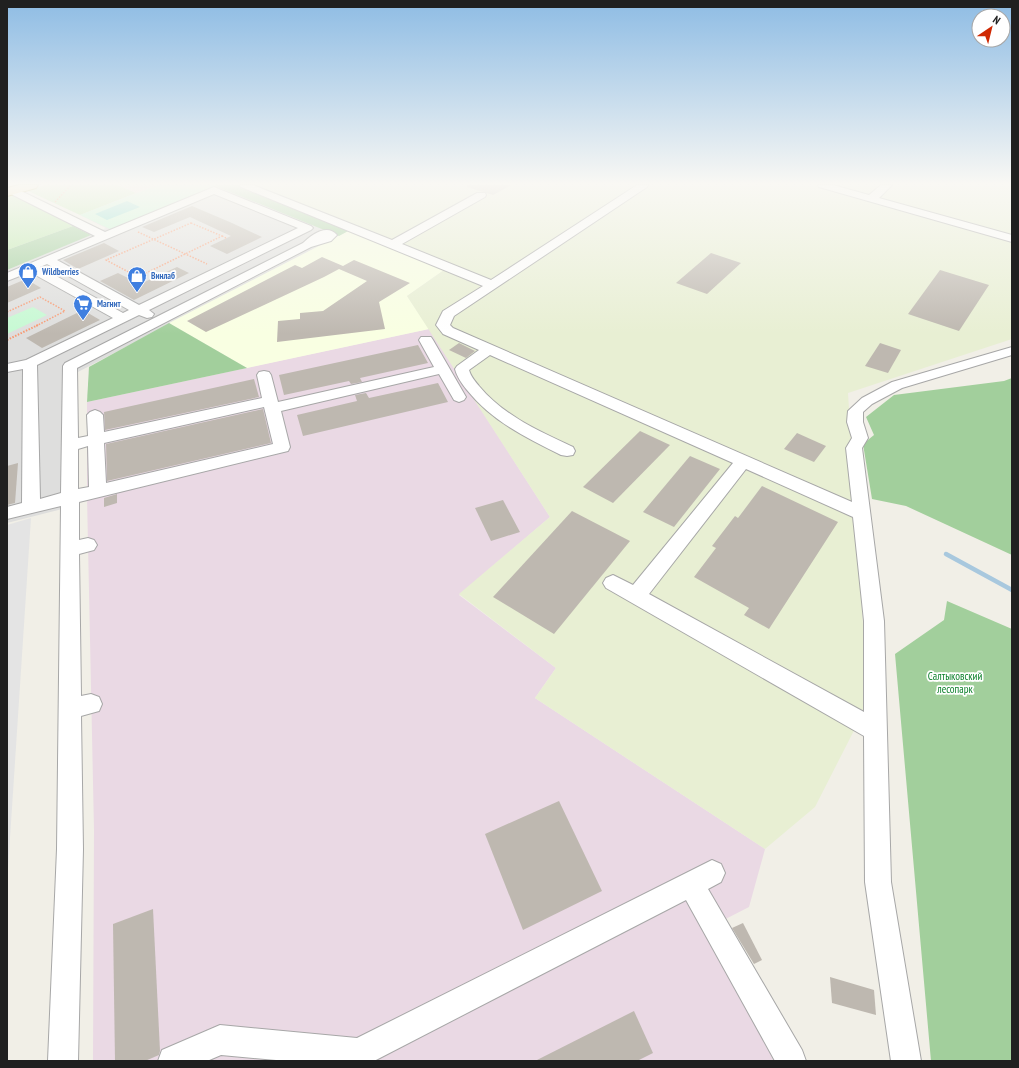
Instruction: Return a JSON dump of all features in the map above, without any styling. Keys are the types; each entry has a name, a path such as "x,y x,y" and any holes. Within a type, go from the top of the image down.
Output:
{"street":[{"path":"7,277 107,235"},
{"path":"7,368 30,364 293,235"},
{"path":"367,235 492,285"},
{"path":"392,245 410,235"},
{"path":"568,235 448,314 443,325 448,331 862,514"},
{"path":"998,235 1012,239"},
{"path":"63,1061 70,849 70,709 79,548 70,497 70,366 307,245"},
{"path":"48,260 160,320"},
{"path":"31,267 123,318"},
{"path":"426,340 459,397"},
{"path":"489,349 462,369 464,376 479,397 515,425 567,451"},
{"path":"906,1061 878,882 874,621 854,448 860,438 855,422 856,411 867,401 897,385 1012,351"},
{"path":"30,364 31,507"},
{"path":"70,445 444,369"},
{"path":"7,513 282,447 264,375"},
{"path":"95,416 98,491"},
{"path":"636,596 743,462"},
{"path":"613,583 876,730"},
{"path":"70,709 91,704"},
{"path":"173,1061 220,1040 359,1052 701,879 791,1061"}],"path":[{"path":"144,235 207,264"},
{"path":"163,235 106,260 138,277 222,236 226,238"},
{"path":"7,312 40,297 65,311 7,340"}],"shaded area":[{"path":"90,235 341,235 76,373 78,505 7,523 7,270"},
{"path":"341,235 361,235 444,270 407,296 429,329 247,368 169,323"},
{"path":"360,235 1012,235 1012,339 848,393 868,703 815,807 765,849 535,698 556,668 459,594 550,517 407,296 444,270"},
{"path":"429,329 550,517 459,595 556,668 535,698 765,849 749,907 706,929 774,1061 93,1061 94,830 87,496 87,402"},
{"path":"31,518 7,884 7,525"}],"green space":[{"path":"7,235 49,235 7,250"},
{"path":"49,235 91,235 7,270 7,250"},
{"path":"33,307 47,315 7,334 7,318"},
{"path":"169,323 247,368 87,402 89,367"},
{"path":"1012,378 1012,555 906,506 872,499 863,444 874,435 866,417 894,395 1004,381"},
{"name":"Салтыковский лесопарк","path":"947,601 1012,629 1012,1061 931,1061 895,654 944,620"}],"building":[{"path":"228,235 257,235 262,237 227,254 210,246 231,236"},
{"path":"104,243 119,251 78,269 63,260"},
{"path":"711,253 741,263 707,294 676,283"},
{"path":"322,257 343,266 354,260 410,283 379,302 385,329 277,342 278,321 300,319 300,313 323,311 367,281 339,269 206,332 187,321 295,265 302,268"},
{"path":"177,267 189,273 134,300 100,281 118,273 140,284"},
{"path":"940,270 989,285 959,331 908,314"},
{"path":"26,279 41,288 7,303 7,287"},
{"path":"83,310 100,320 42,348 26,338"},
{"path":"459,343 475,351 466,358 449,350"},
{"path":"880,343 901,350 888,373 865,366"},
{"path":"418,345 428,363 360,378 362,382 351,384 349,381 284,395 279,375"},
{"path":"254,379 259,397 105,430 104,412"},
{"path":"438,383 448,402 303,436 297,415 357,401 355,395 366,393 369,398"},
{"path":"263,409 271,443 107,481 106,444"},
{"path":"640,431 670,445 613,503 583,487"},
{"path":"797,433 826,446 814,462 784,449"},
{"path":"690,456 720,469 674,527 643,512"},
{"path":"18,463 15,503 7,505 7,466"},
{"path":"762,486 838,522 769,629 744,615 749,608 694,577 716,548 712,546 735,516 738,518"},
{"path":"117,494 117,503 104,507 104,498"},
{"path":"503,500 520,532 491,541 475,508"},
{"path":"572,511 630,541 554,634 493,597"},
{"path":"559,801 602,891 523,930 485,834"},
{"path":"153,909 159,1055 145,1061 115,1061 113,924"},
{"path":"743,923 762,960 754,964 732,928"},
{"path":"830,977 874,990 876,1015 832,1003"},
{"path":"634,1011 653,1053 637,1061 535,1061"}],"waterway":[{"path":"946,554 1012,590"}],"place":[{"name":"Wildberries","path":"28,289"},
{"name":"Винлаб","path":"137,293"},
{"name":"Магнит","path":"83,321"}]}
